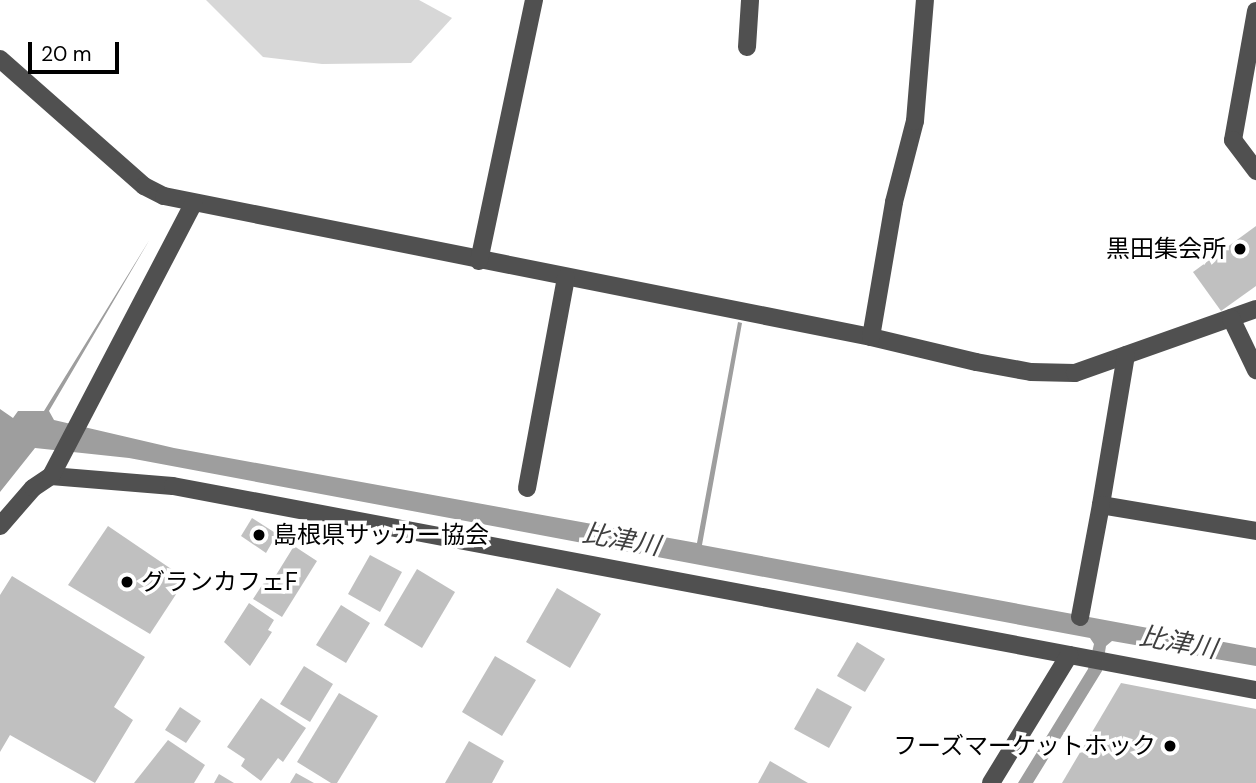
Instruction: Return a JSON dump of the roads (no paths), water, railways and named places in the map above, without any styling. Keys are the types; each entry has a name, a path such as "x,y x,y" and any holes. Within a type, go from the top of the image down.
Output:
{"street":[{"path":"479,261 534,0"},
{"path":"747,47 750,0"},
{"path":"870,337 894,202 915,121 925,0"},
{"path":"1256,11 1233,140 1256,171"},
{"path":"0,60 144,186 193,204 870,337 976,362 1054,375 1074,373 1256,309"},
{"path":"0,526 33,488 51,476 79,416 193,204"},
{"path":"527,488 566,278"},
{"path":"1231,318 1256,370"},
{"path":"1080,617 1126,355"},
{"path":"51,476 173,486 1111,660 1256,690"},
{"path":"1101,505 1256,531"},
{"path":"991,783 1076,655"}],"water":[{"name":"比津川","path":"150,239 49,411 54,420 174,448 697,543 738,322 742,323 702,545 1256,648 1256,666 1112,641 1106,646 1102,671 1033,783 1018,783 1088,669 1094,644 1090,638 129,458 35,448 0,492 0,409 13,418 18,411 44,411"}],"place":[{"name":"黒田集会所","path":"1240,249"},
{"name":"島根県サッカー協会","path":"259,535"},
{"name":"グランカフェF","path":"127,582"},
{"name":"フーズマーケットホック","path":"1170,746"}]}
